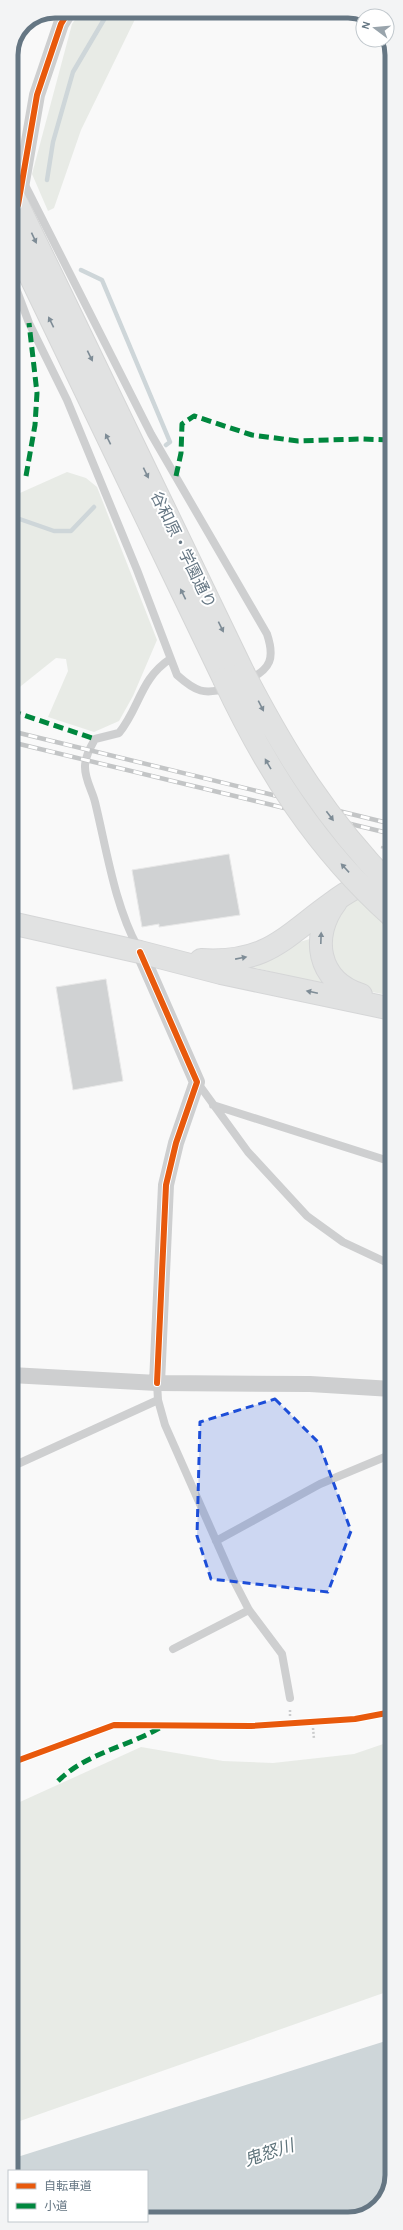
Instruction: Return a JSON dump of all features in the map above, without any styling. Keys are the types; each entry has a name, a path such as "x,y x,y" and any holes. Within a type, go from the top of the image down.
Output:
{"main road":[{"name":"谷和原・学園通り","path":"18,212 234,675 249,732 292,803 337,860 385,909"},
{"name":"谷和原・学園通り","path":"18,212 234,675 275,734 300,774 341,831 385,879"},
{"path":"150,954 218,961 242,959 260,953 280,943 338,898 371,881 385,880"},
{"path":"338,898 329,910 321,936 321,951 328,973 342,988 385,1004"},
{"path":"18,925 150,954 221,973 385,1006"}],"street":[{"path":"18,191 37,95 61,24 65,18"},
{"path":"150,954 197,1082 176,1143 166,1185 157,1383"},
{"path":"18,1375 157,1383 310,1384 385,1389"}],"lane":[{"path":"18,211 151,434 267,634 272,649 270,660 260,675 238,685 213,692 202,692 191,688 177,675 137,570 67,400 29,323 18,294"},
{"path":"150,954 126,920 111,872 94,800 87,784 85,768 89,750 95,739 119,733 131,716 147,681 158,667 170,659"},
{"path":"197,1082 267,1174 307,1216 323,1230 343,1242 385,1262"},
{"path":"213,1105 385,1160"},
{"path":"157,1383 158,1400 165,1425 216,1541 249,1610 282,1654 290,1698"},
{"path":"18,1465 158,1400"},
{"path":"216,1541 320,1484 385,1457"},
{"path":"173,1649 249,1610"}],"path":[{"path":"305,1723 320,1722"},
{"path":"313,1728 314,1740"}],"highlighted area":[{"path":"275,1399 319,1443 351,1531 328,1592 211,1579 197,1536 200,1422"}],"shaded area":[{"path":"76,18 136,18 81,130 54,208 48,211 32,174 72,24"},
{"path":"67,472 86,478 97,487 157,640 133,696 119,721 94,732 48,717 68,671 66,659 56,658 18,688 18,494"},
{"path":"356,896 385,924 385,995 362,990 338,976 326,933 331,919"},
{"path":"313,938 333,987 248,966 286,946"},
{"path":"385,1743 385,1992 18,2121 18,1803 141,1747 223,1761 273,1763 354,1754"}],"water":[{"name":"鬼怒川","path":"385,2041 384,2182 379,2196 371,2204 358,2211 148,2212 148,2170 18,2170 18,2157"}],"building":[{"path":"229,854 240,915 159,927 159,924 142,927 132,870"},
{"path":"106,979 123,1081 73,1090 56,987"}],"waterway":[{"path":"47,180 53,142 73,72 105,18"},
{"path":"81,270 102,280 170,442 166,445"},
{"path":"18,518 54,531 71,531 94,507"}],"railway":[{"path":"18,733 385,822"},
{"path":"18,744 385,832"}],"marked path":[{"path":"26,476 35,425 37,393 29,323"},
{"path":"176,476 181,453 182,424 194,416 252,435 298,441 385,440"},
{"path":"18,713 95,739"},
{"path":"58,1781 70,1771 95,1756 163,1726"}],"cycle path":[{"path":"18,205 37,95 61,24 65,18"},
{"path":"140,952 197,1082 176,1143 166,1185 157,1383"},
{"path":"18,1760 114,1725 251,1726 355,1719 385,1713"}]}
